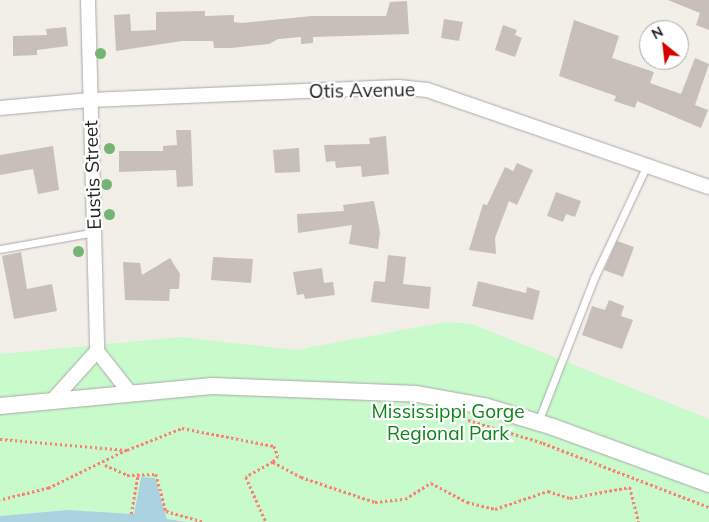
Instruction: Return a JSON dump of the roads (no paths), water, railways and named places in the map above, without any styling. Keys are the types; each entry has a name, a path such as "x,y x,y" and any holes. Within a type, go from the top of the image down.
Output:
{"street":[{"name":"Eustis Street","path":"88,0 97,351"},
{"name":"Otis Avenue","path":"0,108 90,100 399,87 427,90 709,187"},
{"path":"52,401 97,351 130,393"},
{"path":"0,406 212,386 368,389 450,399 538,422 709,484"}],"lane":[{"path":"538,422 594,278 647,165"},
{"path":"0,249 95,232"}],"water":[{"path":"141,477 155,478 167,519 187,522 0,522 0,516 67,510 134,514"}],"park label":[{"name":"Mississippi Gorge Regional Park","path":"448,423"}]}
